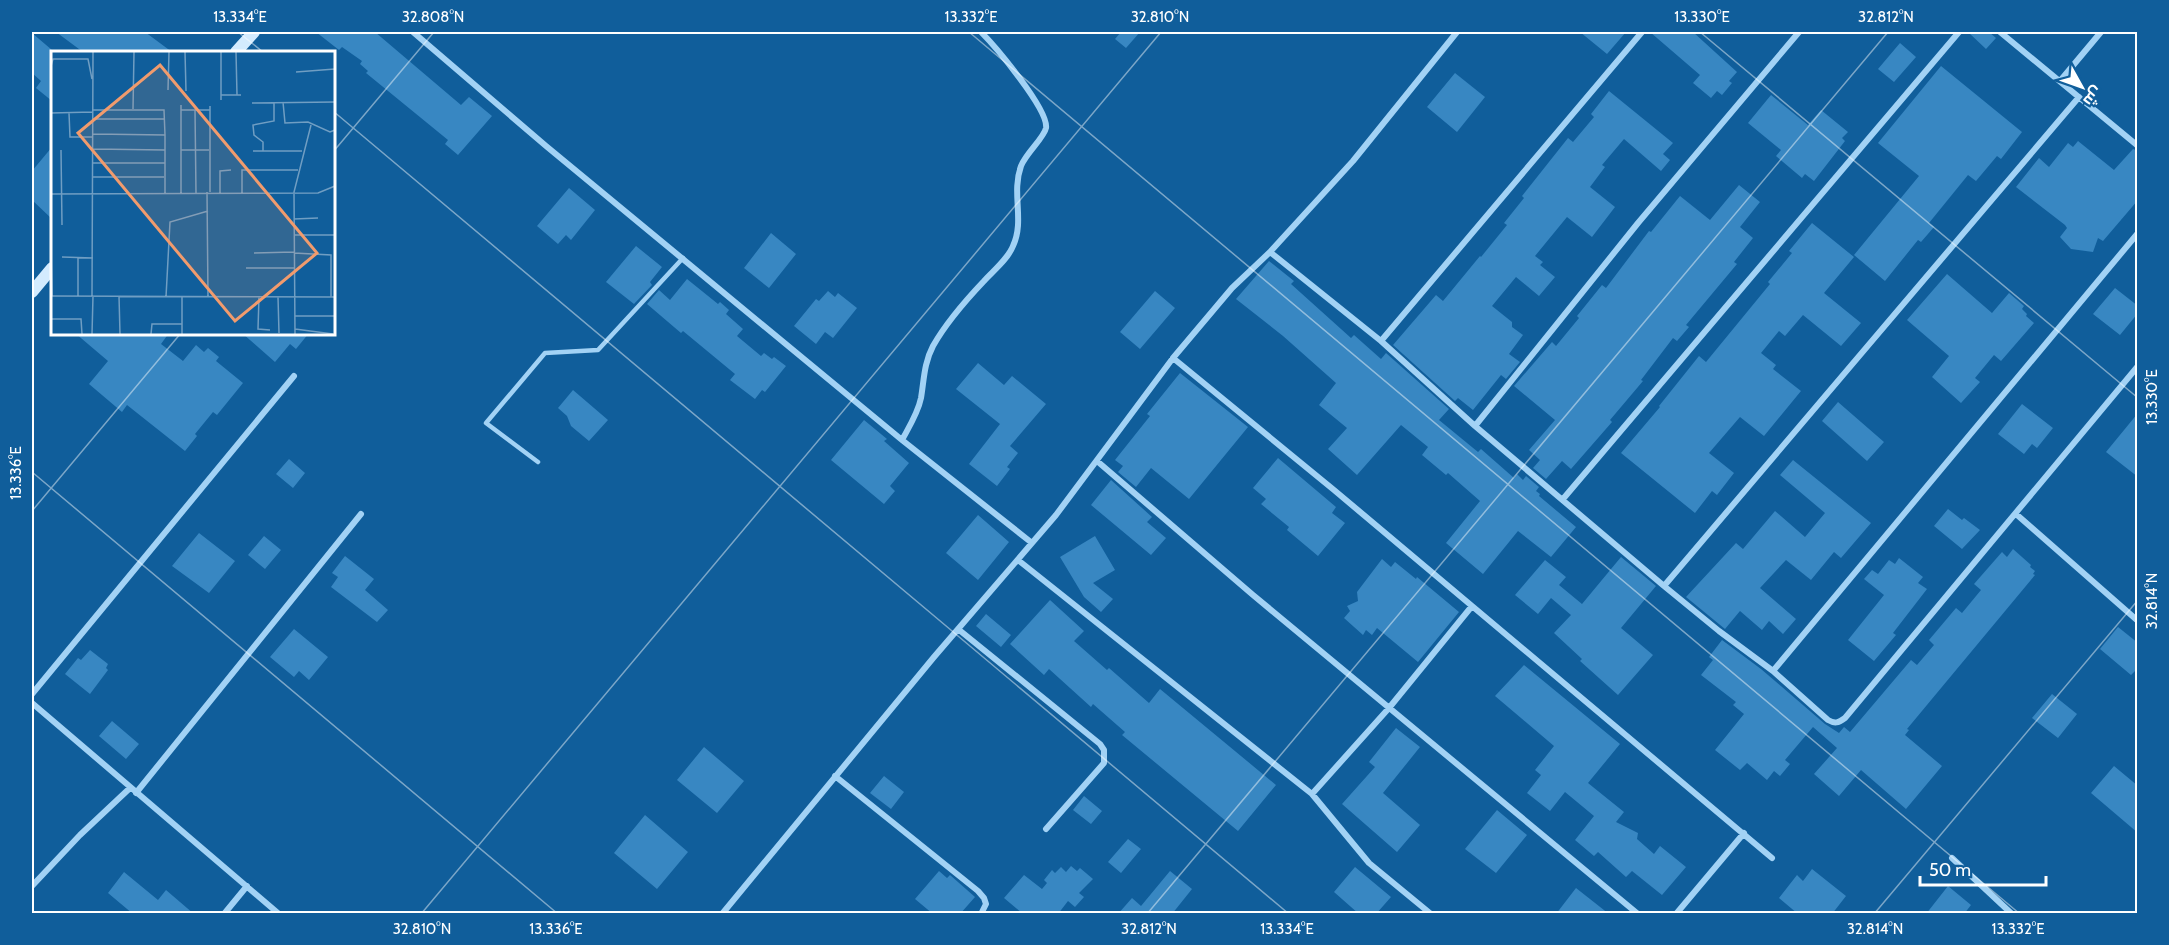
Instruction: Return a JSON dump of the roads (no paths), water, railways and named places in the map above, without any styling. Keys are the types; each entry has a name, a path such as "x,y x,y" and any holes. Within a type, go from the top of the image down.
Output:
{"main road":[{"path":"237,51 254,32"},
{"path":"32,292 51,269"}],"street":[{"path":"413,32 546,146 902,440 1032,543"},
{"path":"902,440 913,420 920,400 925,362 934,345 981,284 1013,248 1019,228 1016,193 1021,165 1044,134 1047,126 1045,118 1021,80 996,47 981,32"},
{"path":"722,914 958,629 1056,515 1173,358 1232,288 1270,252 1353,161 1457,32"},
{"path":"1381,341 1642,32"},
{"path":"1475,426 1638,224 1799,32"},
{"path":"1563,499 1959,32"},
{"path":"2000,32 2138,146"},
{"path":"2060,81 2101,32"},
{"path":"1664,586 2079,97"},
{"path":"1773,671 2138,233"},
{"path":"1270,252 1381,341 1475,426 1664,586 1773,671 1833,723 1845,718 2138,366"},
{"path":"1173,358 1772,858"},
{"path":"32,694 294,376"},
{"path":"1097,461 1253,595 1638,914"},
{"path":"136,793 361,514"},
{"path":"2016,514 2138,621"},
{"path":"1018,560 1312,794 1369,863 1431,914"},
{"path":"1312,794 1389,708 1472,606"},
{"path":"958,629 1100,744 1104,750 1104,763 1046,829"},
{"path":"32,703 279,914"},
{"path":"835,776 978,891 986,904 981,914"},
{"path":"32,886 80,835 130,788"},
{"path":"1676,914 1744,833"},
{"path":"1952,858 2012,914"},
{"path":"224,914 248,886"}],"lane":[{"path":"538,462 486,423 544,353 598,350 683,258"}]}
